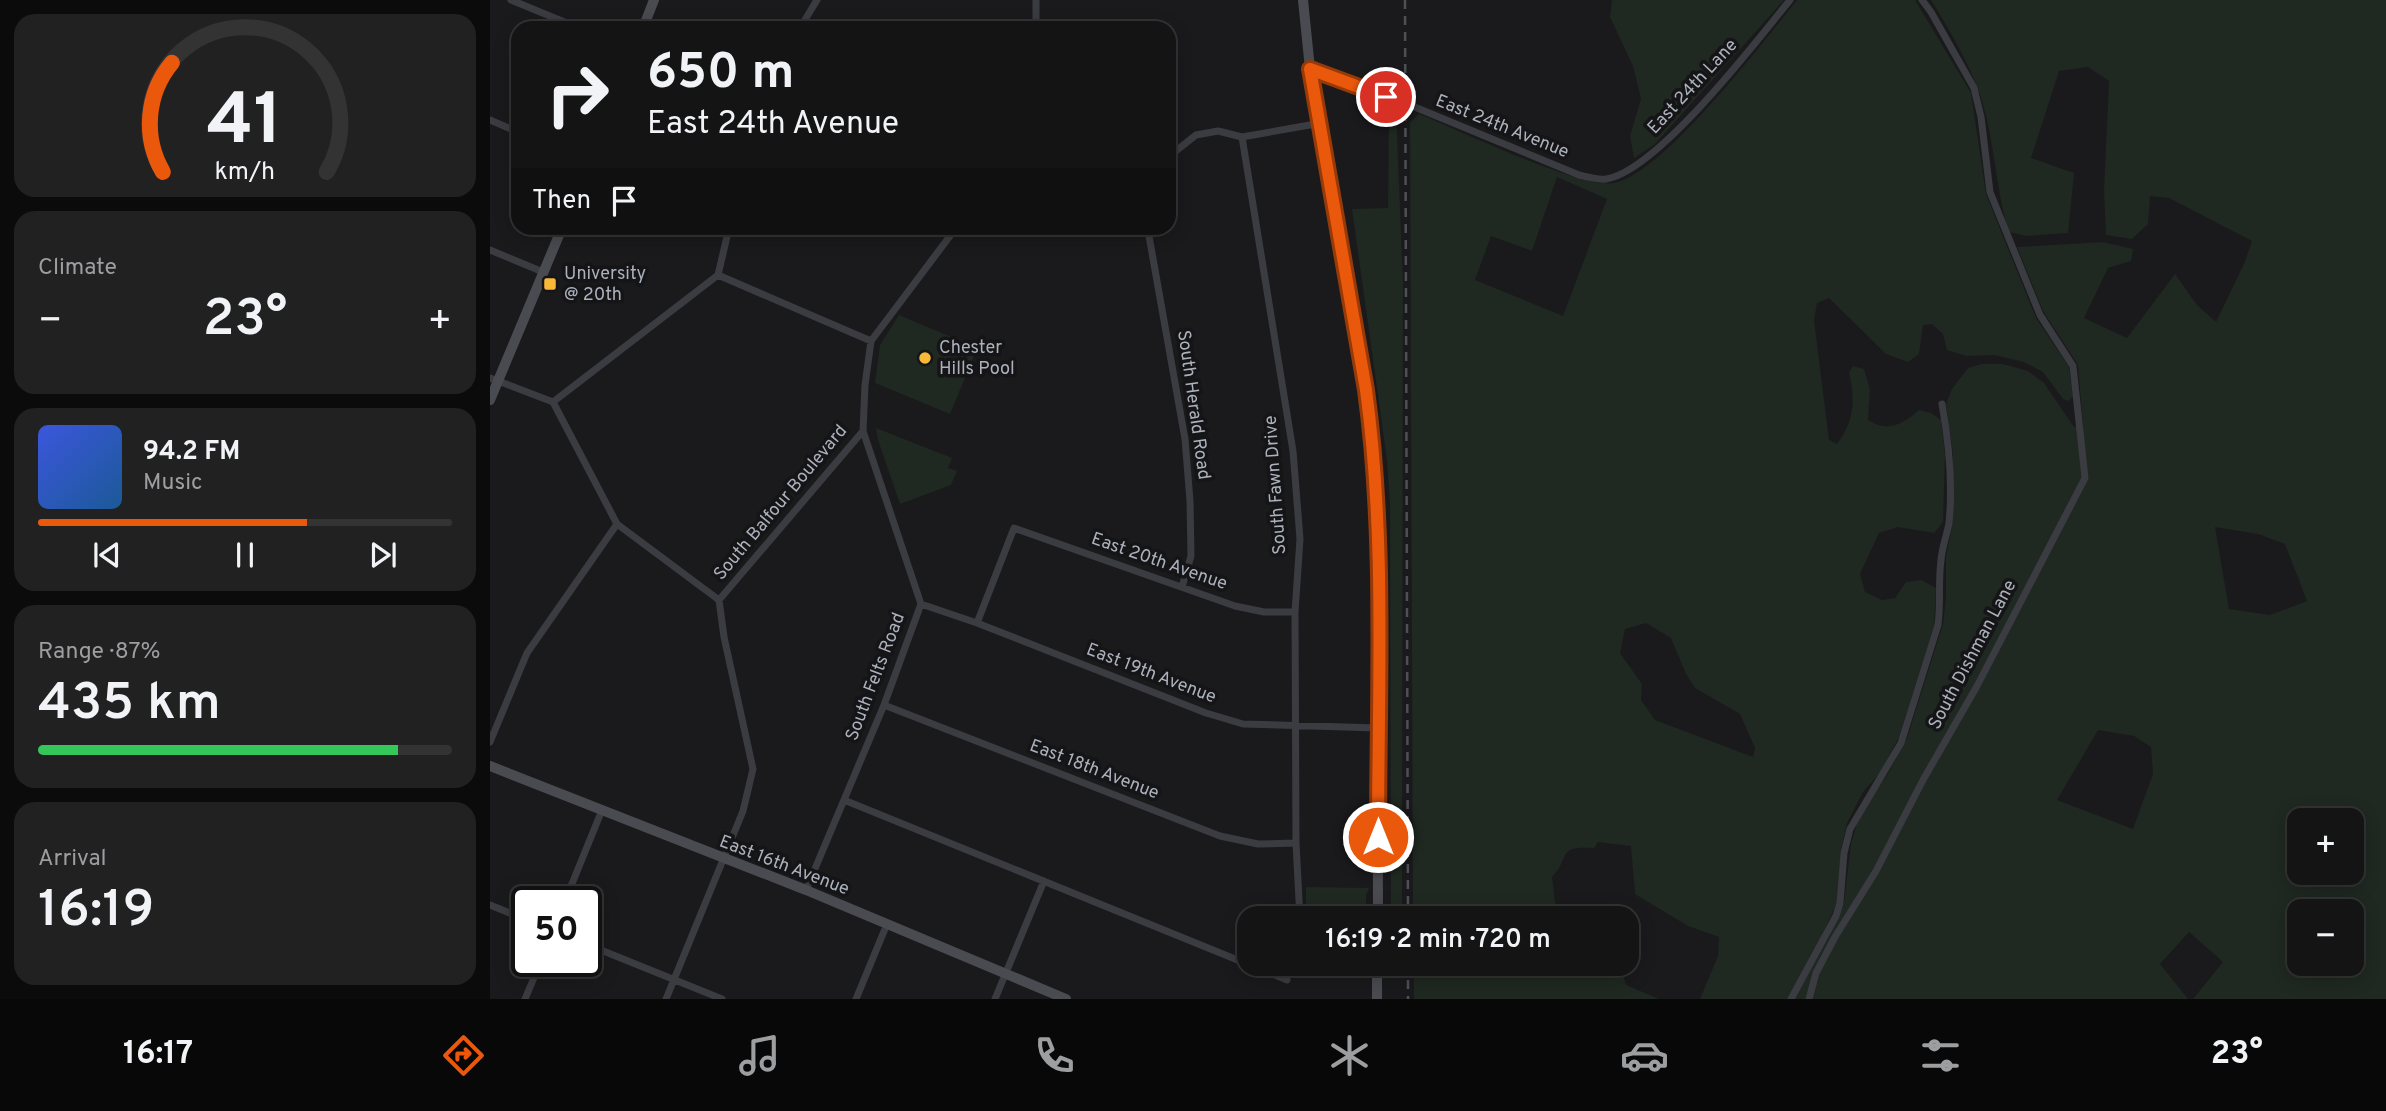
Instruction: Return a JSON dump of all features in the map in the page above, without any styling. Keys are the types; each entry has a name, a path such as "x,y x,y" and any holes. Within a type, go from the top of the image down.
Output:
{"main road":[{"path":"646,21 654,0"},
{"path":"1303,0 1310,69 1373,440 1377,523 1378,906"},
{"path":"490,400 494,380 559,235"},
{"name":"East 16th Avenue","path":"490,766 806,890 1066,999"},
{"path":"1377,976 1377,999"}],"street":[{"path":"511,0 562,21"},
{"path":"804,21 817,0"},
{"path":"1036,0 1036,21"},
{"name":"East 24th Lane","path":"1605,179 1631,169 1660,146 1723,82 1790,0"},
{"name":"South Dishman Lane","path":"1809,999 1816,973 1835,937 1876,871 2085,478 2073,366 2040,316 1990,192 1981,117 1974,88 1922,0"},
{"name":"East 24th Avenue","path":"1310,69 1405,103 1579,175 1605,179"},
{"path":"490,120 511,129"},
{"path":"1176,152 1196,135 1218,131 1242,136 1321,123"},
{"name":"South Fawn Drive","path":"1242,136 1293,451 1300,539 1296,612 1296,844 1299,906"},
{"path":"553,402 718,275 727,235"},
{"name":"South Balfour Boulevard","path":"666,999 743,811 753,769 723,637 719,600 863,431 871,341 951,235"},
{"name":"South Herald Road","path":"1149,235 1185,439 1191,556 1182,587"},
{"path":"490,250 543,272"},
{"path":"718,275 871,341"},
{"path":"494,380 553,402 617,524 719,600"},
{"path":"1791,999 1836,916 1840,903 1844,853 1850,829 1900,743 1938,625 1941,606 1940,562 1950,507 1950,452 1942,404"},
{"name":"South Felts Road","path":"806,890 884,705 921,604 863,431"},
{"path":"490,742 527,653 617,524"},
{"name":"East 20th Avenue","path":"977,623 1014,528 1235,606 1264,612 1296,612"},
{"name":"East 19th Avenue","path":"921,604 977,623 1206,713 1243,724 1378,728"},
{"name":"East 18th Avenue","path":"884,705 1220,836 1258,844 1296,844"},
{"path":"844,800 1287,980"},
{"path":"571,886 602,810"},
{"path":"995,999 1044,881"},
{"path":"490,905 511,914"},
{"path":"856,999 887,924"},
{"path":"602,950 722,999"},
{"path":"525,999 534,977"}],"shaded area":[{"path":"1612,0 1784,0 1655,144 1634,158 1630,136 1641,99 1633,66 1610,17"},
{"path":"1797,0 1915,0 1971,93 1986,194 2036,318 2069,367 2073,397 2068,401 2063,399 2043,372 2024,362 1994,355 1966,356 1947,350 1943,334 1932,324 1923,325 1919,354 1908,362 1886,354 1829,298 1817,303 1814,320 1829,440 1837,444 1850,418 1853,401 1849,372 1853,366 1864,369 1870,389 1868,420 1882,426 1895,425 1919,410 1931,413 1941,420 1945,455 1943,522 1934,533 1898,527 1879,533 1860,574 1865,592 1882,600 1895,598 1906,582 1921,580 1936,588 1934,626 1900,735 1880,773 1863,792 1847,823 1841,850 1837,903 1807,967 1787,999 1700,999 1718,956 1719,937 1688,926 1635,894 1631,846 1598,842 1594,848 1569,851 1552,877 1555,906 1413,906 1410,122 1419,114 1547,168 1597,182 1614,183 1634,175 1658,157 1737,74","holes":["1557,177 1607,199 1563,316 1475,280 1491,236 1532,251","1646,623 1671,638 1695,688 1740,714 1755,748 1753,757 1655,720 1641,700 1642,684 1620,653 1625,629"]},
{"path":"1931,0 2386,0 2386,999 2193,999 2223,962 2189,932 2160,964 2188,999 1794,999 1830,935 1844,902 1851,844 1857,823 1907,738 1943,624 1946,557 1952,527 1953,454 1946,404 1952,389 1968,368 1981,364 2003,364 2028,371 2044,383 2074,427 2083,426 2078,365 2043,311 2017,247 2103,242 2133,249 2131,261 2108,268 2084,318 2127,338 2175,274 2197,305 2216,322 2252,241 2169,198 2150,196 2148,224 2132,239 2106,235 2104,191 2109,81 2088,67 2059,71 2031,158 2074,173 2068,233 2026,236 2009,232 1985,112 1975,82","holes":["2215,527 2258,534 2285,544 2307,601 2270,615 2229,609","2098,730 2134,736 2151,747 2153,774 2133,829 2057,800"]},
{"path":"1389,102 1396,110 1403,282 1402,906 1391,906 1390,504 1387,460 1352,209 1388,208"},
{"name":"Chester Hills Pool","path":"899,315 963,342 968,340 979,344 950,414 875,383 880,345"},
{"path":"876,428 952,458 948,468 957,471 951,485 900,504"},
{"path":"1306,887 1369,888 1366,906 1306,906"},
{"path":"1414,976 1623,976 1626,985 1659,999 1414,999"}],"railway":[{"path":"1405,0 1408,906"},
{"path":"1408,976 1408,999"}],"place":[{"name":"University @ 20th","path":"550,284"},
{"name":"Chester Hills Pool","path":"925,358"}],"route":[{"path":"1378,837 1377,523 1373,440 1310,69 1386,97"}]}
